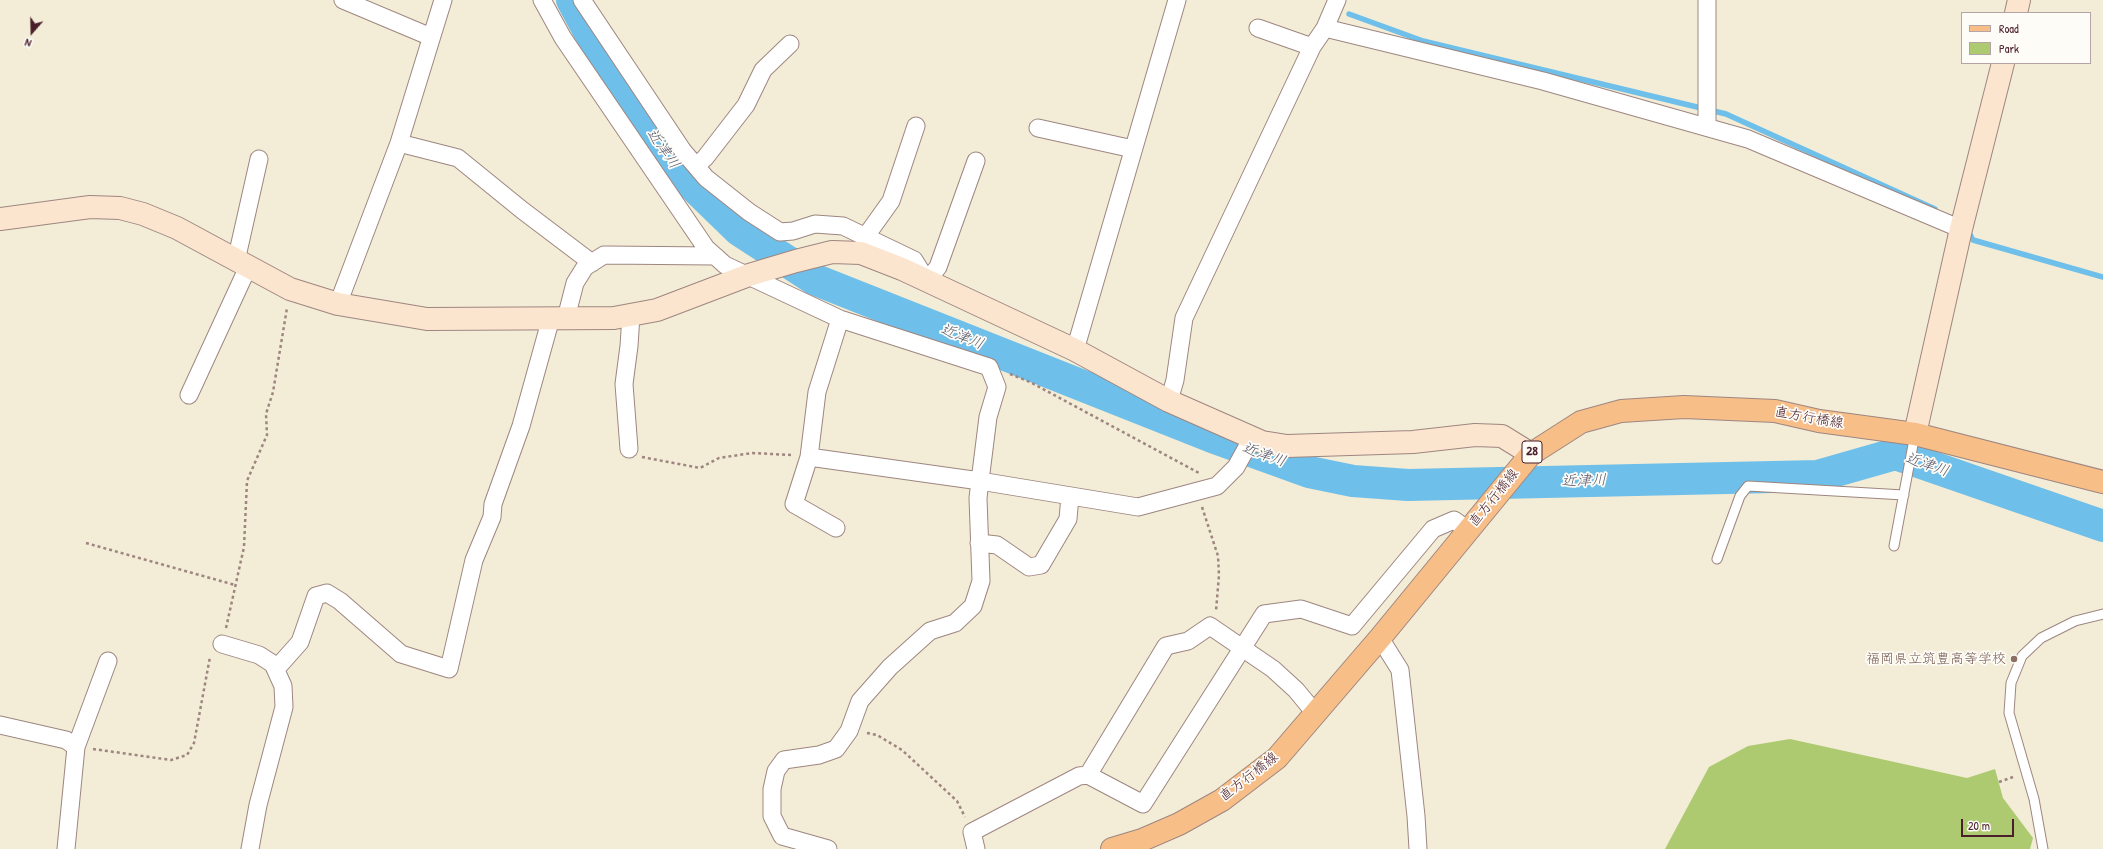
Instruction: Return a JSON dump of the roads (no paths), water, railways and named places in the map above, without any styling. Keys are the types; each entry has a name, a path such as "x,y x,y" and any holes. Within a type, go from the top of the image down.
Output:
{"main road":[{"name":"直方行橋線","path":"1112,849 1142,840 1179,824 1222,800 1276,758 1380,638 1530,454 1581,422 1621,411 1684,407 1775,411 1819,421 1915,434 2103,482"}],"street":[{"path":"343,0 431,37"},
{"path":"338,304 399,143 443,0"},
{"path":"542,0 563,38 706,248 725,265 749,275 773,289 840,319 988,367 997,387 988,417 978,498 980,581 973,606 955,623 930,631 890,667 860,701 849,731 836,749 819,755 784,760 776,771 772,789 772,816 779,842 828,849"},
{"path":"582,0 683,151 706,178 749,212 780,232 793,231 815,224 843,226 914,260 928,281"},
{"path":"1075,350 1177,0"},
{"path":"1169,401 1175,380 1184,318 1312,47 1325,28 1337,0"},
{"path":"1707,0 1707,127"},
{"path":"2016,12 2019,0"},
{"path":"1258,28 1312,47"},
{"path":"1325,28 1543,81 1748,139 1961,229"},
{"path":"696,166 705,158 746,105 763,70 790,44"},
{"path":"1915,434 1961,229 2003,64"},
{"path":"866,236 891,201 916,126"},
{"path":"1038,128 1133,149"},
{"path":"399,143 458,158 522,210 592,263"},
{"path":"189,395 242,264 259,159"},
{"path":"928,281 938,267 976,161"},
{"path":"0,219 90,207 120,208 143,214 177,228 290,290 338,304 427,319 614,318 658,310 749,275 832,252 861,253 928,281 1075,350 1169,401 1262,442 1287,446 1413,442 1475,435 1502,436 1530,454"},
{"path":"276,669 300,642 316,596 327,593 401,654 450,668 474,560 492,517 493,504 558,318 585,267 604,255 715,256"},
{"path":"629,449 624,384 631,315"},
{"path":"836,528 794,504 809,457 817,392 840,319"},
{"path":"809,457 980,481 1138,507 1217,486 1236,467 1252,438"},
{"path":"979,543 997,545 1030,567 1041,564 1068,520 1070,496"},
{"path":"976,849 972,832 1079,776 1088,774 1143,804 1264,614 1301,609 1352,626 1433,529 1454,520 1468,530"},
{"path":"1088,774 1166,646 1188,641 1210,626 1244,647 1273,669 1296,690 1315,713"},
{"path":"1380,638 1400,670 1418,849"},
{"path":"222,644 258,655 273,664 283,686 284,707 258,805 250,849"},
{"path":"66,849 76,747 108,661"},
{"path":"0,725 66,740 76,747"}],"lane":[{"path":"1894,546 1915,434"},
{"path":"1717,559 1740,496 1748,486 1904,495"},
{"path":"2043,849 2034,799 2009,713 2011,683 2022,656 2041,638 2075,621 2103,614"}],"waterway":[{"name":"近津川","path":"572,0 600,52 672,165 739,230 816,280 1212,437 1309,472 1353,481 1408,485 1818,476 1895,454 2103,526"},
{"path":"1349,14 1423,41 1726,114 1935,209"},
{"path":"1967,229 1973,240 2103,277"}],"place":[{"name":"福岡県立筑豊高等学校","path":"2014,659"}]}
